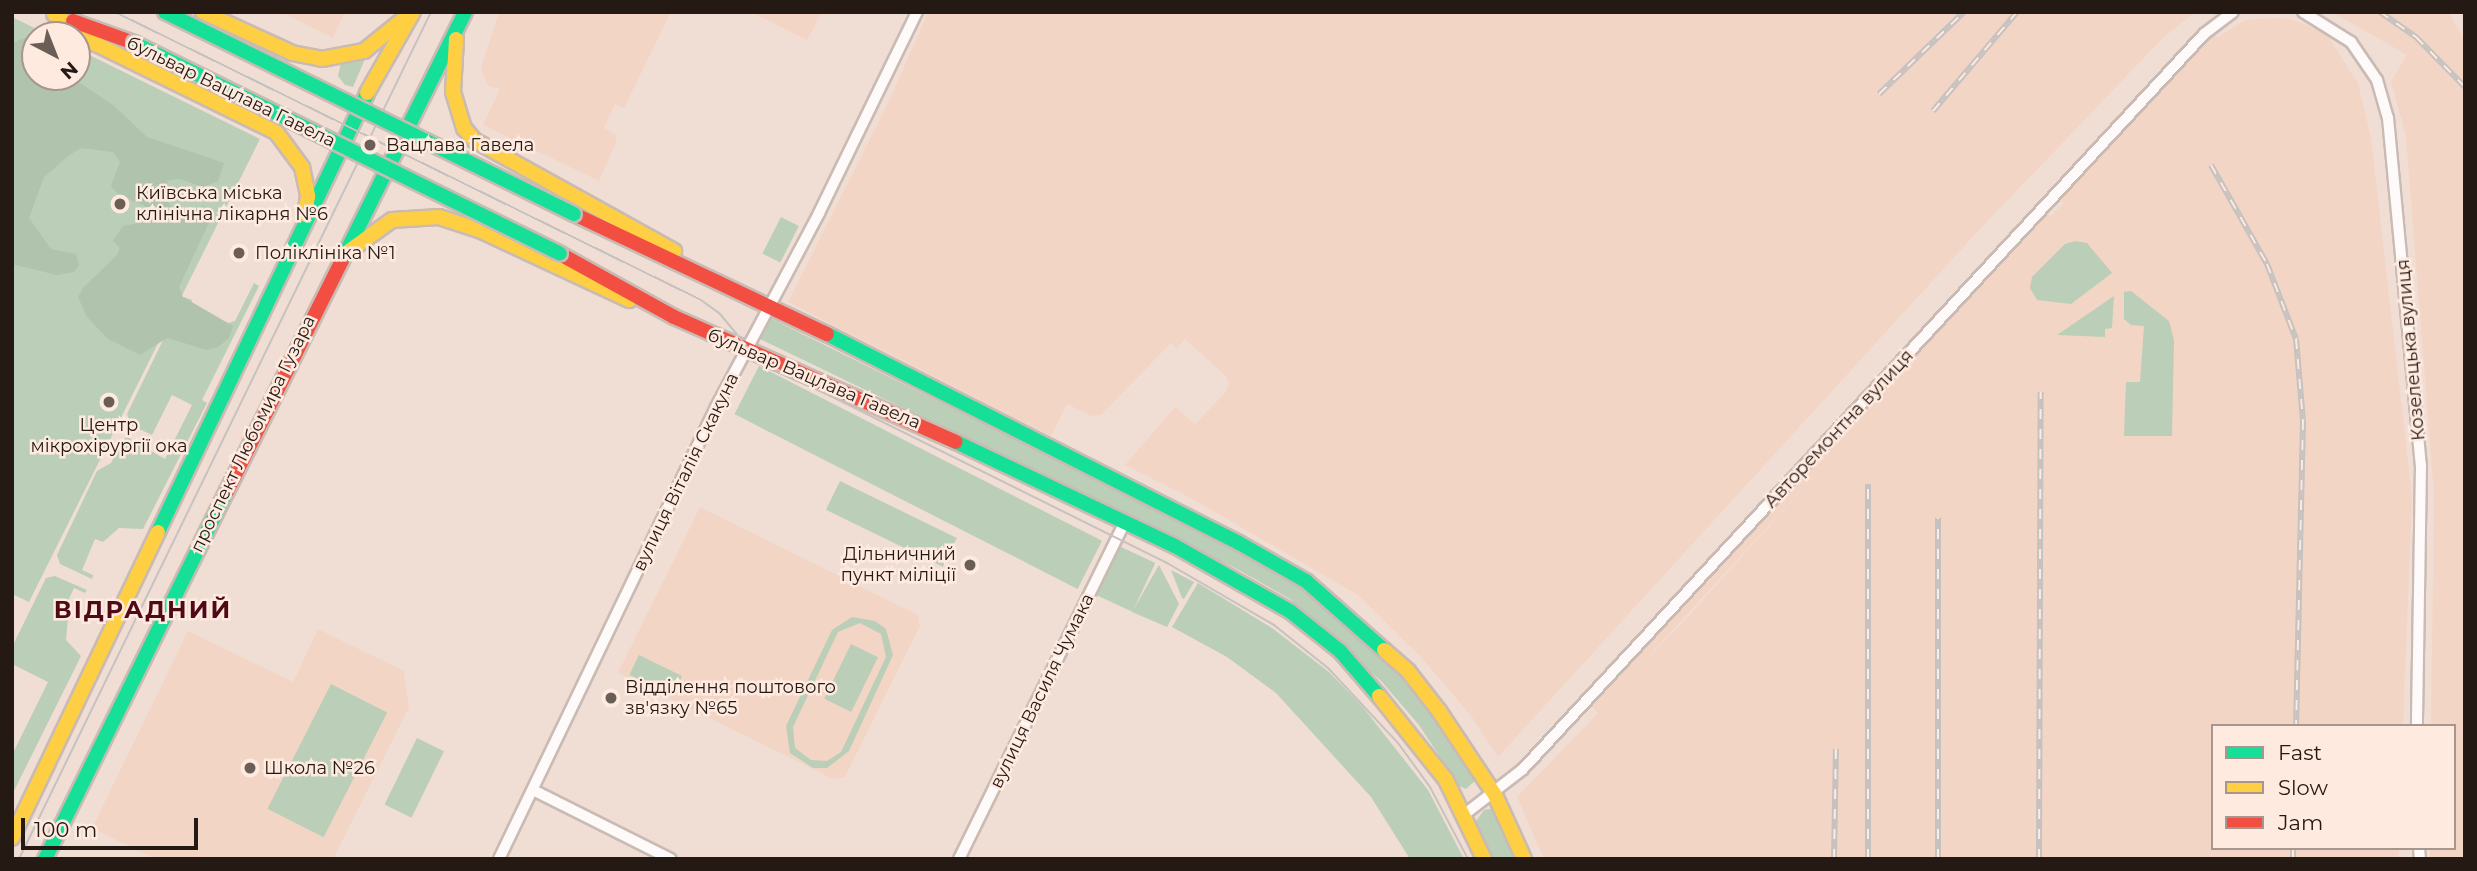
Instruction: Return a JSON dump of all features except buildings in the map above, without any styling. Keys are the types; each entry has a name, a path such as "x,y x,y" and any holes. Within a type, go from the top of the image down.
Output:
{"main road":[{"path":"165,12 574,214 769,305 1239,543 1306,581 1408,671 1495,795 1524,859"},
{"path":"203,12 292,53 337,59 380,41 411,12"},
{"path":"12,838 381,63 411,12"},
{"path":"52,13 96,44 261,123 286,141 302,167 308,196 294,244"},
{"name":"бульвар Вацлава Гавела","path":"52,13 134,43 560,254 674,317 850,390 1124,523 1281,606 1340,651 1411,733 1465,814 1484,859"},
{"path":"464,14 452,52 453,92 464,128 474,141 592,202 718,281"},
{"name":"проспект Любомира Гузара","path":"45,859 338,261 464,14"},
{"path":"338,261 374,229 392,220 439,217 479,230 594,287 674,317"}],"street":[{"name":"вулиця Віталія Скакуна","path":"499,859 747,348 916,12"},
{"name":"Авторемонтна вулиця","path":"1465,814 1495,795 2204,34 2232,12"},
{"name":"Козелецька вулиця","path":"2303,12 2351,41 2377,80 2388,118 2421,465 2417,724"},
{"name":"вулиця Василя Чумака","path":"959,859 1124,523"},
{"path":"533,790 671,859"}],"shaded area":[{"path":"281,12 345,12 333,38"},
{"path":"499,12 671,12 624,108 615,104 604,128 616,135 616,142 599,181 483,125 500,89 488,86 481,68"},
{"path":"751,12 822,12 807,40"},
{"path":"928,12 2195,12 2162,39 1979,230 1498,757 1472,717 1421,657 1358,595 1189,497 1125,465 1175,407 1195,424 1225,393 1229,384 1226,376 1185,339 1177,348 1171,343 1101,415 1091,416 1067,404 1051,436 788,302 890,99"},
{"path":"2332,12 2448,12 2465,40 2465,859 2430,859 2430,850 2456,850 2456,724 2431,724 2434,496 2406,136 2391,81 2407,55"},
{"path":"2291,19 2326,33 2358,83 2371,138 2412,496 2403,724 2211,724 2211,850 2399,850 2398,859 1544,859 1517,797 1598,713 1586,701 2039,206 2051,216 2063,203 2056,196 2205,29 2217,38 2245,20","holes":["1824,465 1684,621 1650,655"]},
{"path":"700,507 918,615 920,626 845,777 833,779 618,673"},
{"name":"Школа №26","path":"318,629 404,671 409,707 333,859 155,859 92,828 188,631 293,682"}],"green space":[{"name":"Київська міська клінічна лікарня №6","path":"12,17 21,21 21,91 91,91 91,56 260,139 29,602 12,594"},
{"path":"21,39 21,91 91,90 113,105 147,137 224,163 218,181 204,187 179,179 169,180 164,186 165,198 175,212 203,206 211,218 179,287 183,297 233,326 229,338 218,347 207,350 167,338 140,355 108,339 87,317 78,297 83,288 117,255 120,248 113,241 123,226 144,222 148,216 144,205 120,196 111,186 120,162 113,152 81,148 68,156 44,177 29,218 51,249 76,254 79,265 74,272 57,275 12,264 12,43"},
{"path":"365,59 353,87 345,85 338,76 341,63"},
{"path":"781,217 799,226 780,263 762,254"},
{"path":"2075,241 2087,243 2112,273 2071,304 2037,300 2030,288 2032,277 2065,244"},
{"path":"254,283 259,286 202,400 207,403 143,529 119,528 103,542 95,539 82,570 93,575 92,579 60,564 57,555 97,471 111,463 126,436 165,459 192,405 172,395 152,435 131,425 127,414 184,297 192,300 190,308 228,323 235,321"},
{"path":"2131,291 2169,321 2174,340 2172,436 2124,436 2126,382 2140,382 2144,326 2131,325 2124,319 2124,292"},
{"path":"2114,296 2112,328 2105,329 2105,337 2057,335"},
{"path":"770,318 1245,553 1302,585 1397,670 1435,713 1477,779 1466,789 1459,786 1419,725 1382,682 1290,599 1235,568 760,339"},
{"path":"759,366 1102,541 1078,589 734,414"},
{"path":"840,481 957,538 943,567 826,510"},
{"path":"1119,546 1155,563 1132,612 1096,595"},
{"path":"1159,565 1179,604 1167,627 1132,612"},
{"path":"1171,570 1194,582 1184,599 1182,598"},
{"path":"55,576 87,590 85,593 74,588 62,614 68,617 66,640 81,656 12,795 12,755 48,682 12,664 12,647 46,578"},
{"path":"1198,583 1272,628 1329,672 1362,706 1428,790 1464,859 1410,859 1371,797 1276,693 1227,657 1172,627"},
{"path":"852,617 875,621 886,629 893,655 849,751 827,768 813,768 790,753 786,726 832,630","holes":["860,623 881,634 886,657 841,752 827,761 811,760 795,748 793,727 838,632"]},
{"path":"851,644 878,657 851,712 824,699"},
{"path":"639,655 682,676 672,696 629,675"},
{"path":"331,684 387,713 324,837 267,809"},
{"path":"417,738 444,751 412,818 385,805"},
{"path":"1495,808 1518,859 1491,859 1476,821 1484,810"}],"tram line":[{"path":"115,12 701,300 720,314 758,360 1167,563 1274,625 1328,668 1398,743 1430,787 1468,859"},
{"path":"19,859 431,12"}],"railway":[{"path":"1879,94 1964,12"},
{"path":"1933,111 2017,12"},
{"path":"2380,12 2416,37 2465,87"},
{"path":"2211,165 2267,264 2296,339 2303,420 2296,724"},
{"path":"2039,859 2041,392"},
{"path":"1868,484 1868,859"},
{"path":"1938,518 1938,859"},
{"path":"1834,859 1836,749"},
{"path":"2293,850 2293,859"}],"traffic: fast":[{"path":"165,12 574,214"},
{"path":"342,260 465,12"},
{"path":"134,43 560,254"},
{"path":"158,532 367,93"},
{"path":"827,334 1239,543 1306,581 1384,650"},
{"path":"956,442 1175,546 1291,612 1340,651 1379,696"},
{"path":"45,859 227,491"}],"traffic: slow":[{"path":"203,12 292,53 322,59 364,51 407,16"},
{"path":"367,93 413,12"},
{"path":"54,14 96,44 276,132 302,167 308,196 305,215"},
{"path":"456,39 453,92 464,128 474,140 674,251"},
{"path":"349,251 392,220 439,217 479,230 629,300"},
{"path":"12,838 158,532"},
{"path":"1384,650 1408,671 1439,711 1495,795 1524,859"},
{"path":"1379,696 1446,780 1484,859"}],"traffic: jam":[{"path":"91,27 134,43"},
{"path":"574,214 827,334"},
{"path":"560,254 674,317 956,442"},
{"path":"227,491 342,260"}],"place":[{"name":"Вацлава Гавела","path":"370,145"},
{"name":"Київська міська клінічна лікарня №6","path":"120,204"},
{"name":"Поліклініка №1","path":"239,253"},
{"name":"Центр мікрохірургії ока","path":"109,402"},
{"name":"Дільничний пункт міліції","path":"970,565"},
{"name":"Відділення поштового зв'язку №65","path":"611,698"},
{"name":"Школа №26","path":"250,768"}],"district":[{"name":"ВІДРАДНИЙ","path":"143,610"}]}
